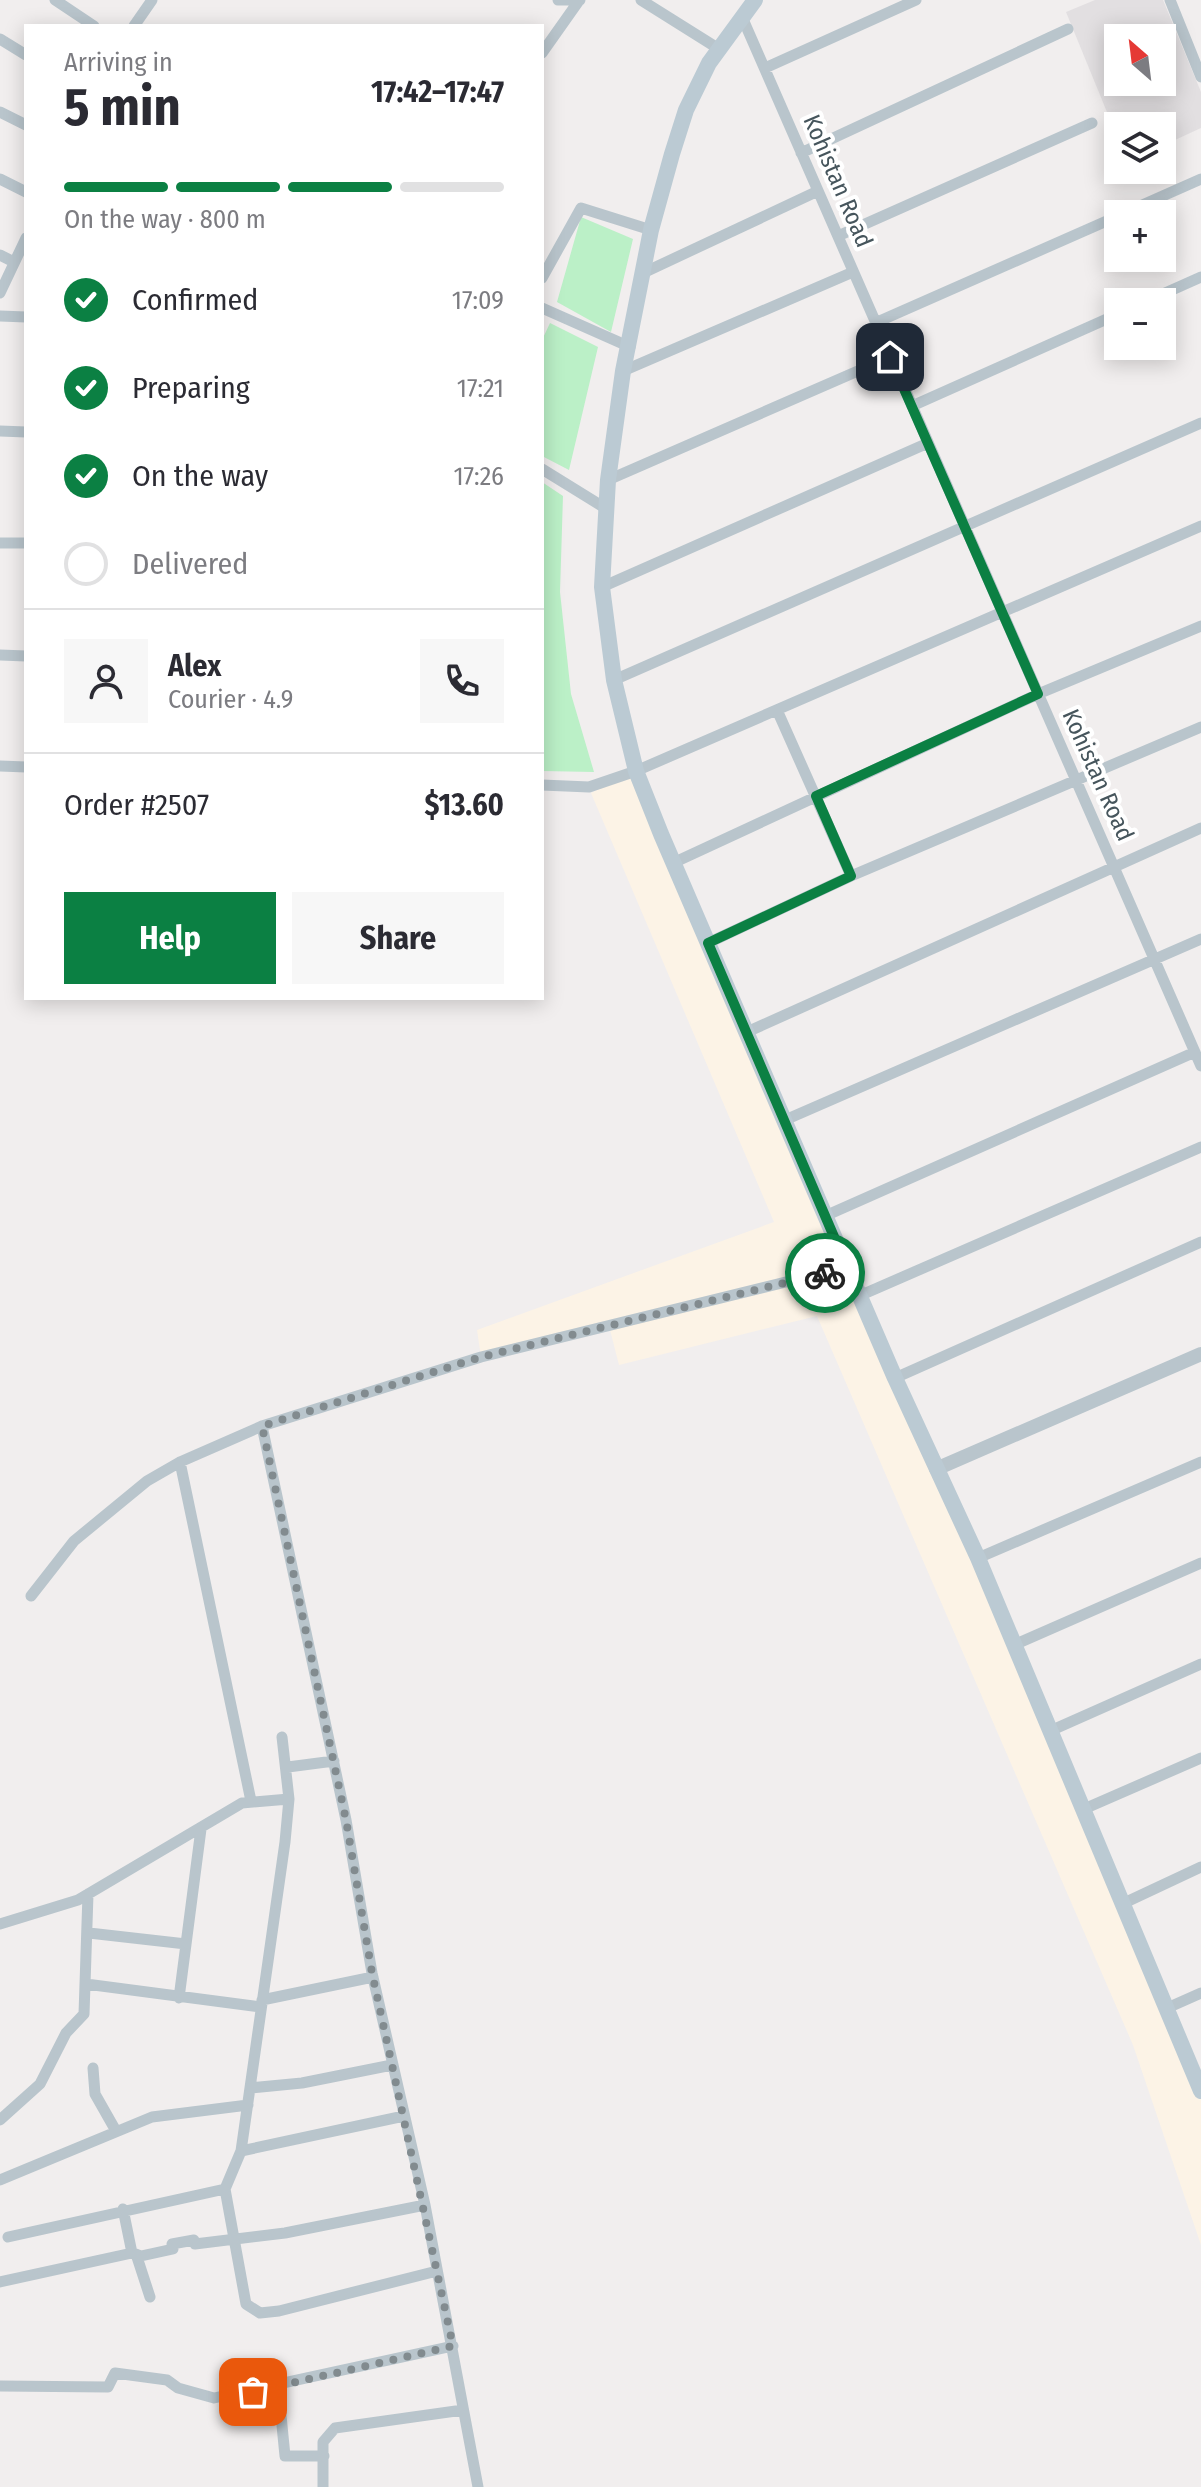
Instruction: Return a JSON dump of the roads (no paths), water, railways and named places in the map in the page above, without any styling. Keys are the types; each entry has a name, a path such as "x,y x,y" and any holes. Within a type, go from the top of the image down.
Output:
{"main road":[{"path":"755,0 719,49 686,110 651,230 623,371 605,508 602,587 614,680 636,771 673,863 859,1296 978,1558 1201,2091"}],"street":[{"path":"55,0 91,24"},
{"path":"135,24 152,0"},
{"path":"558,0 579,1"},
{"path":"641,0 719,49"},
{"path":"765,68 916,0"},
{"path":"1170,0 1201,77"},
{"path":"544,50 579,1"},
{"name":"Kohistan Road","path":"742,17 1201,1066"},
{"path":"801,153 1068,29"},
{"path":"0,39 24,54"},
{"path":"0,112 24,124"},
{"path":"838,236 1092,123"},
{"path":"0,179 24,191"},
{"path":"1154,200 1201,179"},
{"path":"643,273 818,191"},
{"path":"544,274 581,208 651,230"},
{"path":"875,323 1104,222"},
{"path":"0,293 24,242"},
{"path":"0,255 14,262"},
{"path":"623,371 853,272"},
{"path":"1176,288 1201,277"},
{"path":"544,309 630,347"},
{"path":"0,316 24,317"},
{"path":"912,406 1104,320"},
{"path":"608,480 890,357"},
{"path":"614,680 1201,423"},
{"path":"0,431 24,432"},
{"path":"602,587 928,443"},
{"path":"544,470 605,508"},
{"path":"544,785 589,787 636,771 1201,526"},
{"path":"0,543 24,543"},
{"path":"673,863 1038,694 1201,626"},
{"path":"0,655 24,656"},
{"path":"777,710 851,876"},
{"path":"708,943 851,876 1201,727"},
{"path":"0,766 24,767"},
{"path":"747,1032 1201,828"},
{"path":"785,1120 1201,939"},
{"path":"825,1216 1195,1052"},
{"path":"859,1296 1201,1147"},
{"path":"895,1378 1201,1242"},
{"path":"31,1596 74,1541 147,1481 180,1462 262,1426 481,1357 847,1267"},
{"path":"936,1469 1201,1354"},
{"path":"262,1426 334,1761 373,1977 425,2205 478,2487"},
{"path":"180,1462 251,1801"},
{"path":"978,1558 1201,1462"},
{"path":"1014,1645 1201,1563"},
{"path":"1050,1731 1201,1664"},
{"path":"282,1737 288,1767 289,1799 241,2151 225,2189 246,2304 260,2313 437,2271"},
{"path":"1084,1809 1201,1758"},
{"path":"288,1767 334,1761"},
{"path":"0,1924 63,1907 251,1801 289,1799"},
{"path":"179,1998 201,1829"},
{"path":"1122,1904 1201,1867"},
{"path":"0,2120 40,2084 66,2033 84,2014 88,1894"},
{"path":"89,1933 186,1944"},
{"path":"86,1984 179,1998 261,2004 373,1977"},
{"path":"1165,2009 1201,1993"},
{"path":"250,2088 302,2083 392,2065"},
{"path":"93,2068 95,2094 116,2131"},
{"path":"0,2180 152,2117 248,2105"},
{"path":"241,2151 404,2116"},
{"path":"8,2237 123,2209 225,2189"},
{"path":"0,2282 134,2253 141,2256 173,2249 172,2244 188,2240 194,2240 195,2244 285,2233 425,2205"},
{"path":"123,2209 150,2297"},
{"path":"0,2386 108,2387 115,2373 167,2380 178,2388 214,2398 453,2346"},
{"path":"278,2385 285,2456 324,2456"},
{"path":"323,2487 323,2442 335,2428 463,2410"}]}
